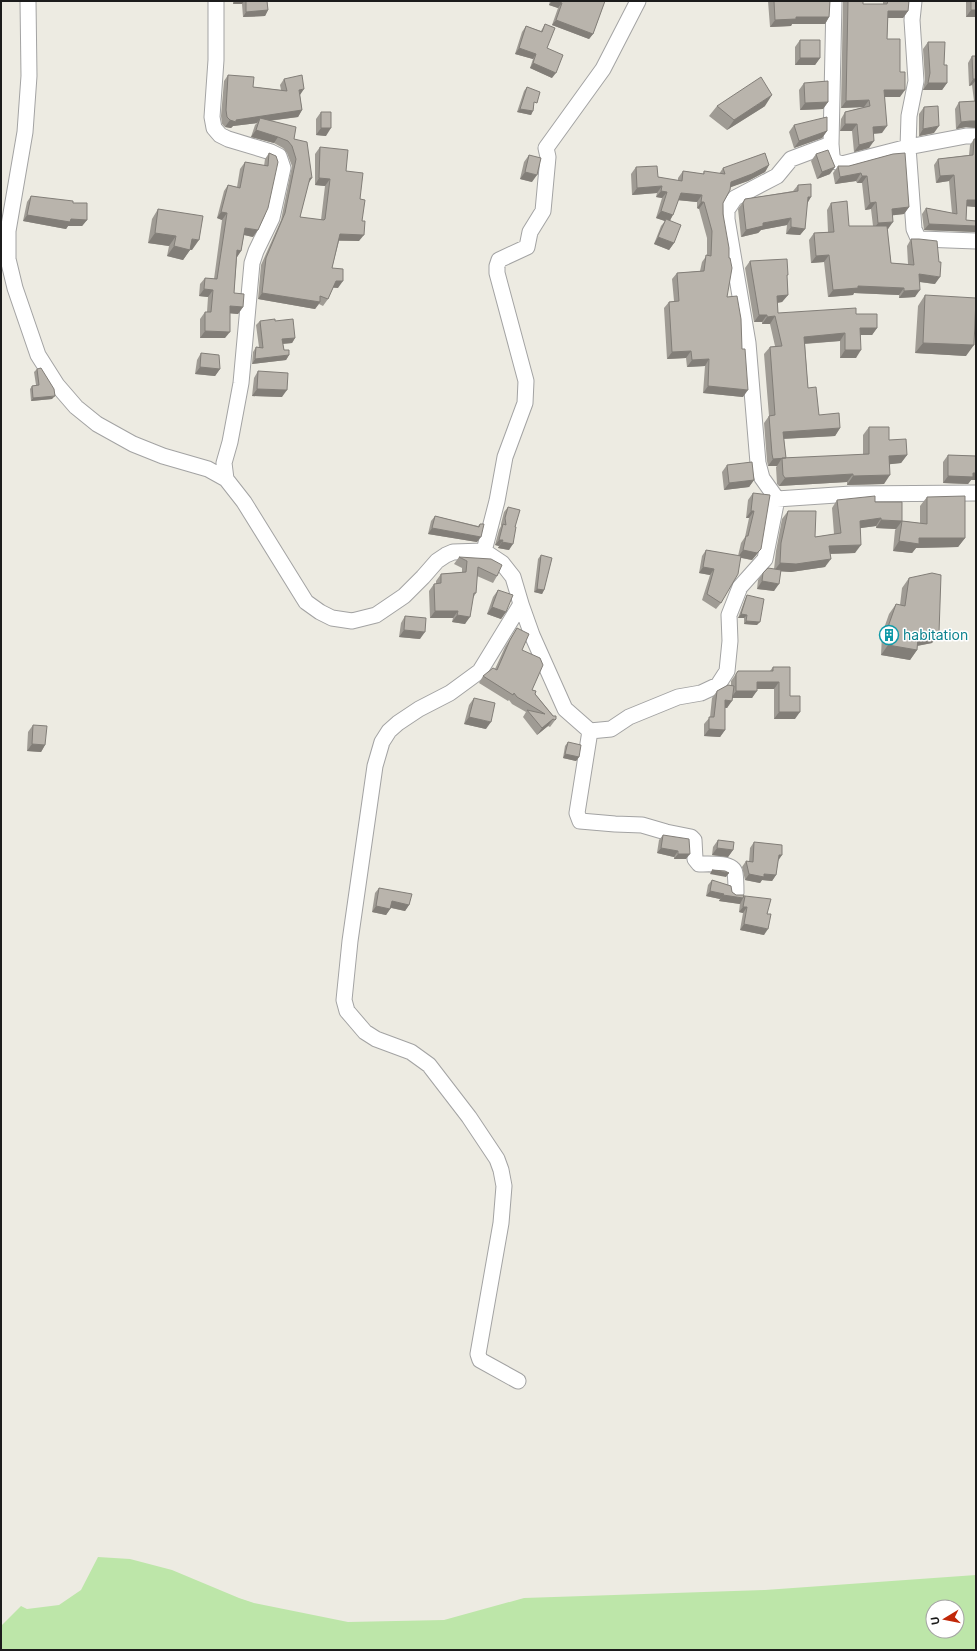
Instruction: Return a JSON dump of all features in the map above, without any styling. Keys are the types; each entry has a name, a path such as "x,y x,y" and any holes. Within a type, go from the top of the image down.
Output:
{"street":[{"path":"28,1 29,76 25,132 8,231 8,259 15,288 38,355 57,385 76,407 97,424 133,444 163,456 208,469 226,479 244,502 306,602 332,618 352,621 376,615 404,596 437,561 446,555 453,552 484,551 502,563 513,577 532,635 565,709 590,731 611,729 629,717 678,697 701,693 718,685 727,672 730,641 729,615 740,587 765,559 777,499 762,478 759,471 748,343 727,219 727,210 735,198 777,176 791,160 831,144"},
{"path":"216,1 216,60 212,117 214,128 220,135 228,139 271,152 279,156 283,168 272,218 256,251 252,263 241,383 230,442 224,463 226,479"},
{"path":"484,551 497,501 504,457 525,403 526,391 526,381 497,273 497,266 499,260 527,247 530,232 543,211 548,157 546,148 603,69 638,1"},
{"path":"834,1 831,144 834,161 842,164 908,147 966,136 976,136"},
{"path":"914,1 912,20 916,81 909,116 908,147 914,229 918,238 922,240 976,241"},
{"path":"777,499 851,494 976,489"},
{"path":"518,1381 480,1360 478,1354 501,1223 504,1178 497,1160 469,1117 429,1066 411,1052 376,1039 365,1032 347,1010 344,1000 350,941 375,766 382,742 389,731 398,723 419,709 450,692 480,671 521,604"},
{"path":"590,731 578,813 578,818 580,821 642,825 691,837 694,840 695,859 699,864 729,866 733,869 735,873 736,893"}],"green space":[{"path":"98,1557 130,1559 172,1570 254,1603 348,1622 444,1620 524,1598 765,1590 976,1575 976,1650 1,1650 1,1626 21,1606 27,1609 59,1605 81,1590"}],"building":[{"path":"246,1 267,1 268,10 246,12"},
{"path":"557,1 605,1 593,34 556,20 562,3"},
{"path":"774,1 830,1 829,17 796,17 796,19 775,20"},
{"path":"848,1 863,1 863,4 887,4 888,1 909,1 908,11 888,11 887,39 900,39 900,72 905,72 905,90 884,90 887,126 873,127 874,141 859,145 857,124 845,124 845,112 870,106 869,100 846,101"},
{"path":"971,1 976,1 976,10 971,10"},
{"path":"545,24 555,28 547,48 563,55 556,73 533,63 536,54 519,48 526,26 542,32"},
{"path":"800,40 820,40 820,58 800,58"},
{"path":"928,42 945,42 944,65 947,65 947,83 928,83 930,73"},
{"path":"972,56 976,56 976,79 973,79"},
{"path":"228,75 254,77 253,87 287,91 284,79 302,75 304,89 299,90 302,110 236,120 236,122 230,120 227,117 226,110"},
{"path":"761,77 772,95 734,120 717,106"},
{"path":"828,81 828,102 805,103 804,83"},
{"path":"527,87 540,92 537,103 534,102 533,111 520,109"},
{"path":"976,101 976,121 961,122 959,102"},
{"path":"938,106 939,126 923,129 924,107"},
{"path":"321,112 331,112 331,128 321,128"},
{"path":"827,117 827,131 799,141 794,125"},
{"path":"260,118 296,127 294,139 307,142 312,178 310,178 300,217 325,219 330,179 319,178 320,147 348,150 346,171 363,173 360,199 365,200 362,221 365,221 364,235 340,234 332,268 343,269 343,281 336,281 328,299 320,296 320,302 262,293 266,258 285,213 296,159 292,146 288,141 256,130"},
{"path":"974,139 976,139 976,200 967,200 966,220 976,221 976,226 929,224 926,208 957,214 954,175 940,176 938,159 973,155"},
{"path":"828,150 835,167 822,172 816,154"},
{"path":"269,153 276,156 278,162 268,208 258,230 245,228 241,251 237,250 234,293 244,294 243,307 230,306 230,332 205,331 205,312 211,312 213,290 204,289 205,278 217,279 227,213 221,212 228,185 240,188 245,162 268,166"},
{"path":"765,153 769,165 752,174 731,182 730,190 723,203 729,258 732,268 727,297 737,296 741,319 742,349 745,349 748,390 708,386 709,359 692,360 691,351 672,352 669,302 679,301 677,273 704,271 706,255 711,256 712,231 704,202 701,202 702,195 681,193 673,215 661,211 667,192 661,191 662,186 637,188 636,167 657,166 658,177 682,181 683,171 704,174 704,171 725,174 723,168"},
{"path":"905,153 909,207 892,209 893,222 878,223 876,202 870,203 867,176 862,176 861,173 840,177 838,166 849,166 893,154"},
{"path":"529,155 541,158 537,175 525,172"},
{"path":"811,184 811,197 808,197 805,229 791,227 791,218 763,223 763,226 746,230 743,203 745,199 798,191 798,185"},
{"path":"31,196 73,201 73,203 87,203 87,220 71,219 70,222 27,215"},
{"path":"847,201 849,226 887,226 891,263 914,265 911,239 937,241 939,262 941,262 940,277 919,274 920,290 904,291 904,288 858,286 858,288 833,290 829,255 816,256 814,233 834,232 831,203"},
{"path":"158,209 203,216 199,240 192,239 190,250 174,246 176,236 155,233"},
{"path":"666,219 681,225 674,243 658,237"},
{"path":"787,259 788,295 777,296 778,313 856,308 856,314 877,314 877,328 860,328 861,350 845,350 845,333 804,337 808,388 816,387 819,415 839,413 840,428 783,432 786,458 773,459 769,416 775,415 770,347 782,346 775,316 767,317 767,315 759,315 750,261"},
{"path":"925,295 976,298 974,345 923,343"},
{"path":"275,319 275,321 293,319 295,338 282,339 284,350 289,350 289,355 255,359 256,347 263,348 260,321"},
{"path":"201,353 219,355 220,369 200,367"},
{"path":"41,368 54,389 55,396 33,398 32,386 39,385 37,369"},
{"path":"258,371 288,373 287,390 257,389"},
{"path":"869,427 889,427 889,440 906,439 907,455 889,456 890,475 853,476 853,474 785,478 783,475 782,458 869,454"},
{"path":"948,455 976,456 976,473 973,473 973,477 948,476"},
{"path":"752,462 754,480 729,483 727,465"},
{"path":"753,493 770,495 761,549 757,553 743,550 754,511 751,511"},
{"path":"875,496 875,502 902,502 902,521 881,520 881,518 860,521 861,545 829,546 831,559 796,564 780,563 781,543 788,511 816,511 815,537 841,533 837,500"},
{"path":"965,496 965,538 919,538 919,544 899,541 902,521 927,524 927,497"},
{"path":"508,507 520,510 515,527 513,544 499,540 503,524 506,525 505,518"},
{"path":"435,516 479,527 480,524 484,524 481,537 432,528"},
{"path":"706,550 741,556 738,574 721,603 707,594 714,569 703,567"},
{"path":"541,555 552,558 544,590 537,589"},
{"path":"459,557 491,559 502,565 497,576 478,567 476,593 474,593 470,617 457,615 458,611 435,611 434,584 441,583 441,574 466,572 467,561"},
{"path":"768,568 781,570 779,584 762,581 763,573"},
{"path":"932,573 941,575 939,633 918,637 917,650 888,645 889,624 896,604 905,606 909,578"},
{"path":"498,590 513,595 506,612 492,607"},
{"path":"747,595 764,599 760,622 746,621 747,615 741,614"},
{"path":"405,616 426,618 425,632 404,630"},
{"path":"517,628 529,634 522,650 540,658 543,665 532,690 536,691 535,694 553,716 556,716 555,720 553,719 542,728 527,710 545,714 517,697 514,693 513,695 483,676 493,668 497,670"},
{"path":"773,667 790,667 790,696 800,696 800,712 779,712 779,682 757,682 757,691 736,691 736,674 738,671 773,671"},
{"path":"728,685 734,686 732,701 725,700 725,730 709,729 709,717 714,717 717,691"},
{"path":"474,698 495,703 491,722 469,717"},
{"path":"33,725 47,726 45,745 32,744"},
{"path":"568,742 581,745 579,757 565,754"},
{"path":"663,835 689,839 690,854 678,854 678,851 661,848"},
{"path":"718,840 734,842 733,850 717,848"},
{"path":"754,842 782,845 782,855 779,855 776,875 764,874 764,877 749,874 746,861 753,862"},
{"path":"712,870 725,871 729,873"},
{"path":"712,880 731,886 732,892 736,895 744,895 743,898 723,895 724,894 710,891"},
{"path":"379,888 412,894 409,905 392,901 390,909 376,906"},
{"path":"745,896 771,899 767,914 771,914 768,929 744,924 747,907 743,907"}],"place":[{"name":"habitation","path":"889,635"}]}
